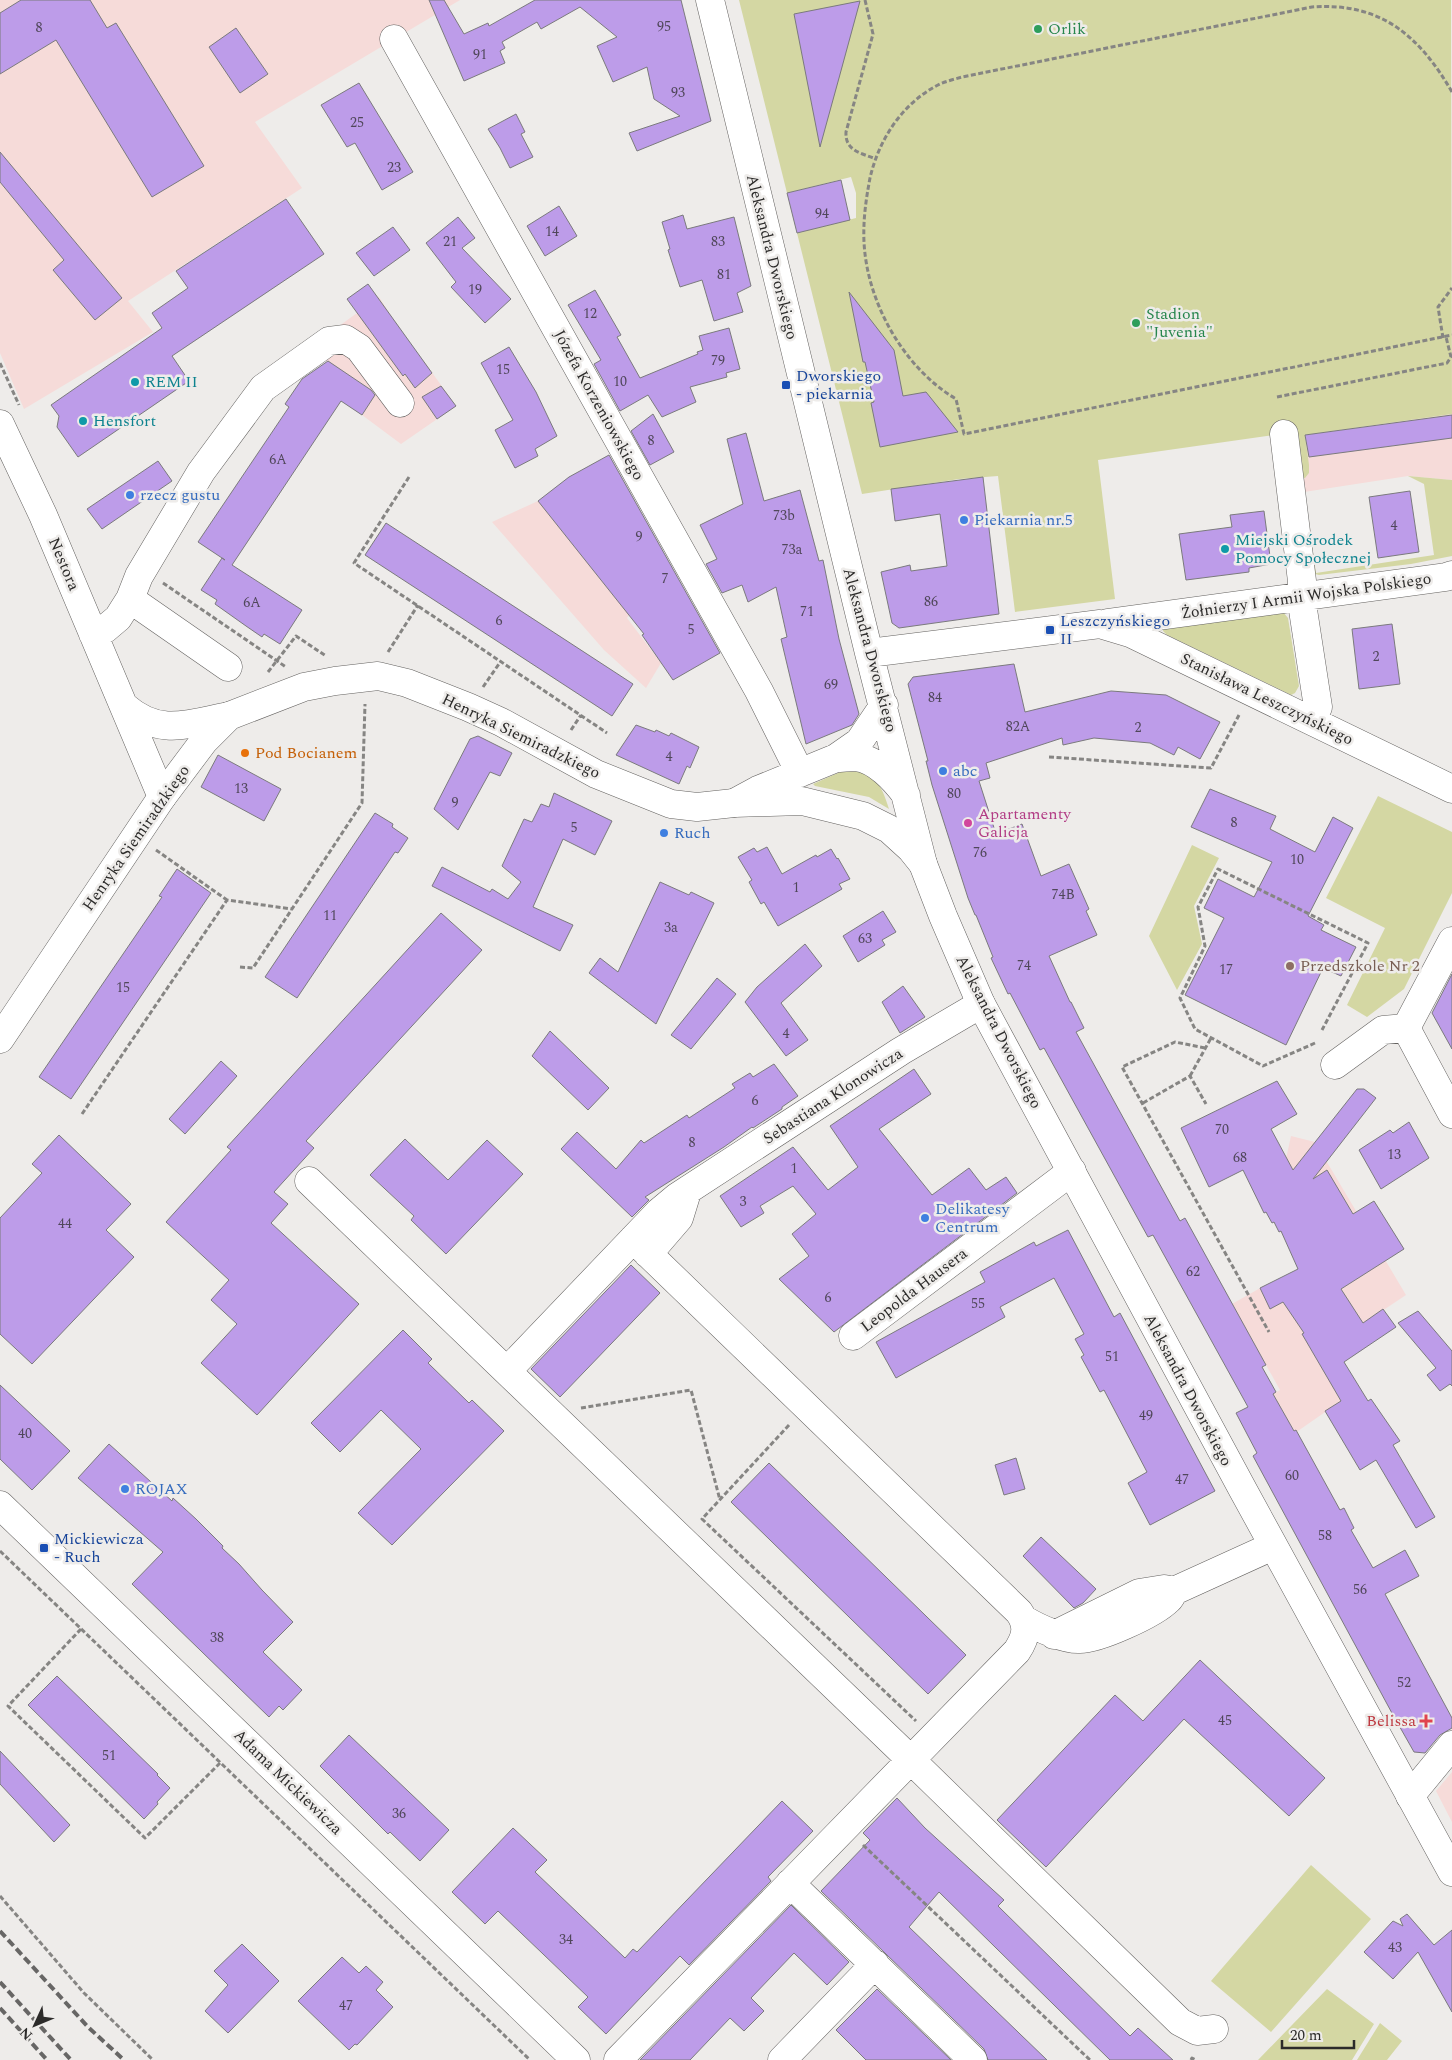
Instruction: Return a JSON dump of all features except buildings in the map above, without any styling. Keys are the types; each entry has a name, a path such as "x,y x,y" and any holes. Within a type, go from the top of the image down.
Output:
{"street":[{"name":"Aleksandra Dworskiego","path":"710,0 869,652 924,864 942,916 981,1004 1273,1546 1452,1872"},
{"name":"Józefa Korzeniowskiego","path":"394,39 759,691 800,773"},
{"path":"93,634 105,629 115,621 130,600 139,576 201,472 263,388 329,341 345,339 359,348 400,403"},
{"name":"Nestora","path":"0,424 43,515 162,796"},
{"path":"1284,434 1301,572 1301,597 1318,706 1312,721"},
{"name":"Żołnierzy I Armii Wojska Polskiego","path":"1100,624 1452,575"},
{"path":"130,600 228,667"},
{"name":"Stanisława Leszczyńskiego","path":"869,652 1100,624 1130,633 1452,789"},
{"name":"Henryka Siemiradzkiego","path":"0,1039 162,796 204,741 229,716 304,687 334,681 378,676 407,683 501,722 599,775 672,804 697,807 734,803 802,801 863,816 889,829 924,864"},
{"path":"734,803 758,790 836,758 859,742 884,705"},
{"path":"124,706 136,717 152,724 168,726 229,716"},
{"path":"836,758 857,757 871,762 886,772 908,799"},
{"path":"1406,1028 1452,941"},
{"name":"Sebastiana Klonowicza","path":"507,1371 641,1247 659,1212 676,1197 687,1192 868,1072 981,1004"},
{"path":"1335,1065 1383,1030 1406,1028"},
{"path":"1406,1028 1452,1114"},
{"name":"Leopolda Hausera","path":"853,1336 1072,1170"},
{"path":"309,1181 910,1759 1180,2022 1197,2031 1214,2029"},
{"path":"641,1247 1019,1612 1025,1620 1046,1631 1059,1634"},
{"name":"Adama Mickiewicza","path":"0,1505 576,2060"},
{"path":"1017,1651 1044,1638 1059,1634 1084,1619 1139,1593 1164,1589 1174,1591 1273,1546"},
{"path":"618,2060 1017,1651 1024,1639 1025,1620"},
{"path":"1410,1796 1452,1745"},
{"path":"790,1883 973,2060"},
{"path":"782,2060 875,1964"}],"path":[{"path":"865,0 873,34 846,132 846,139 852,150 876,159"},
{"path":"1452,92 1431,60 1419,45 1404,32 1369,13 1351,8 1332,6 1312,7 972,75 941,84 908,106 886,135 876,159 869,184 864,223 866,260 874,291 890,327 913,363 941,390 956,399 964,434 1452,335"},
{"path":"1278,397 1448,363 1451,357 1438,307 1452,288"},
{"path":"409,477 354,562 607,733"},
{"path":"159,581 293,671"},
{"path":"384,658 418,605"},
{"path":"263,679 296,636 327,656"},
{"path":"240,967 253,968 362,802 365,704"},
{"path":"1049,757 1211,768 1241,712"},
{"path":"151,847 227,900 292,909"},
{"path":"1315,1043 1263,1066 1195,1028 1180,998 1205,946 1198,907 1218,869 1368,943 1322,1030"},
{"path":"82,1114 227,900"},
{"path":"1143,1103 1190,1076 1211,1038"},
{"path":"1205,1048 1175,1042 1122,1067 1269,1332"},
{"path":"1190,1076 1206,1104"},
{"path":"550,1412 691,1390 720,1500"},
{"path":"806,1407 702,1518 932,1737"},
{"path":"0,1551 530,2060"},
{"path":"81,1629 8,1706 145,1838 220,1763"},
{"path":"844,1827 1090,2060"},
{"path":"0,1896 84,1993 153,2060"},
{"path":"1191,2060 1192,2058 1196,2060"}],"shaded area":[{"path":"0,0 460,0 255,122 302,188 128,301 153,332 24,409 0,353"},
{"path":"379,297 421,362 423,360 456,406 401,444 362,415 376,393 321,357 313,345"},
{"path":"1452,414 1452,480 1408,476 1304,492 1302,479 1309,473 1305,435"},
{"path":"555,488 642,596 627,618 661,663 646,688 604,650 492,522 538,501"},
{"path":"1291,1136 1315,1142 1406,1295 1316,1355 1341,1401 1295,1433 1273,1394 1280,1390 1232,1304 1262,1287 1308,1271 1259,1201 1279,1191"},
{"path":"1452,1772 1452,1822 1436,1791"}],"green space":[{"name":"Stadion \"Juvenia\"","path":"739,0 1451,0 1452,414 1305,435 1309,473 1302,479 1294,432 1098,460 1115,599 1015,612 998,476 959,479 862,494 797,233 856,218 856,193 851,177 787,193"},
{"path":"1408,476 1452,480 1452,556 1411,564 1315,574 1304,492 1316,573 1434,555 1424,484"},
{"path":"1283,612 1288,618 1299,686 1295,693 1291,695 1167,635 1163,631 1163,629"},
{"path":"847,769 864,773 876,781 883,792 889,809 869,797 813,784"},
{"path":"1378,796 1452,832 1452,893 1404,989 1367,1017 1347,1005 1385,928 1326,898"},
{"path":"1192,845 1219,858 1194,906 1202,944 1177,990 1149,936"},
{"path":"1311,1865 1371,1919 1271,2032 1211,1981"},
{"path":"1327,1989 1374,2024 1352,2060 1258,2060"},
{"path":"1380,2023 1402,2041 1387,2060 1357,2060"}],"railway":[{"path":"0,1931 88,2027 124,2060"},
{"path":"0,1982 71,2060"},
{"path":"0,2008 47,2060"}],"place":[{"name":"Orlik","path":"1038,29"},
{"name":"Stadion \"Juvenia\"","path":"1136,323"},
{"name":"REM II","path":"135,382"},
{"name":"Dworskiego - piekarnia","path":"786,385"},
{"name":"Hensfort","path":"83,421"},
{"name":"rzecz gustu","path":"130,495"},
{"name":"Piekarnia nr.5","path":"964,520"},
{"name":"Miejski Ośrodek Pomocy Społecznej","path":"1225,549"},
{"name":"Leszczyńskiego II","path":"1050,630"},
{"name":"Pod Bocianem","path":"245,753"},
{"name":"abc","path":"943,771"},
{"name":"Apartamenty Galicja","path":"968,823"},
{"name":"Ruch","path":"664,833"},
{"name":"Przedszkole Nr 2","path":"1290,966"},
{"name":"Delikatesy Centrum","path":"925,1218"},
{"name":"ROJAX","path":"125,1489"},
{"name":"Mickiewicza - Ruch","path":"44,1548"},
{"name":"Belissa","path":"1426,1721"}]}
